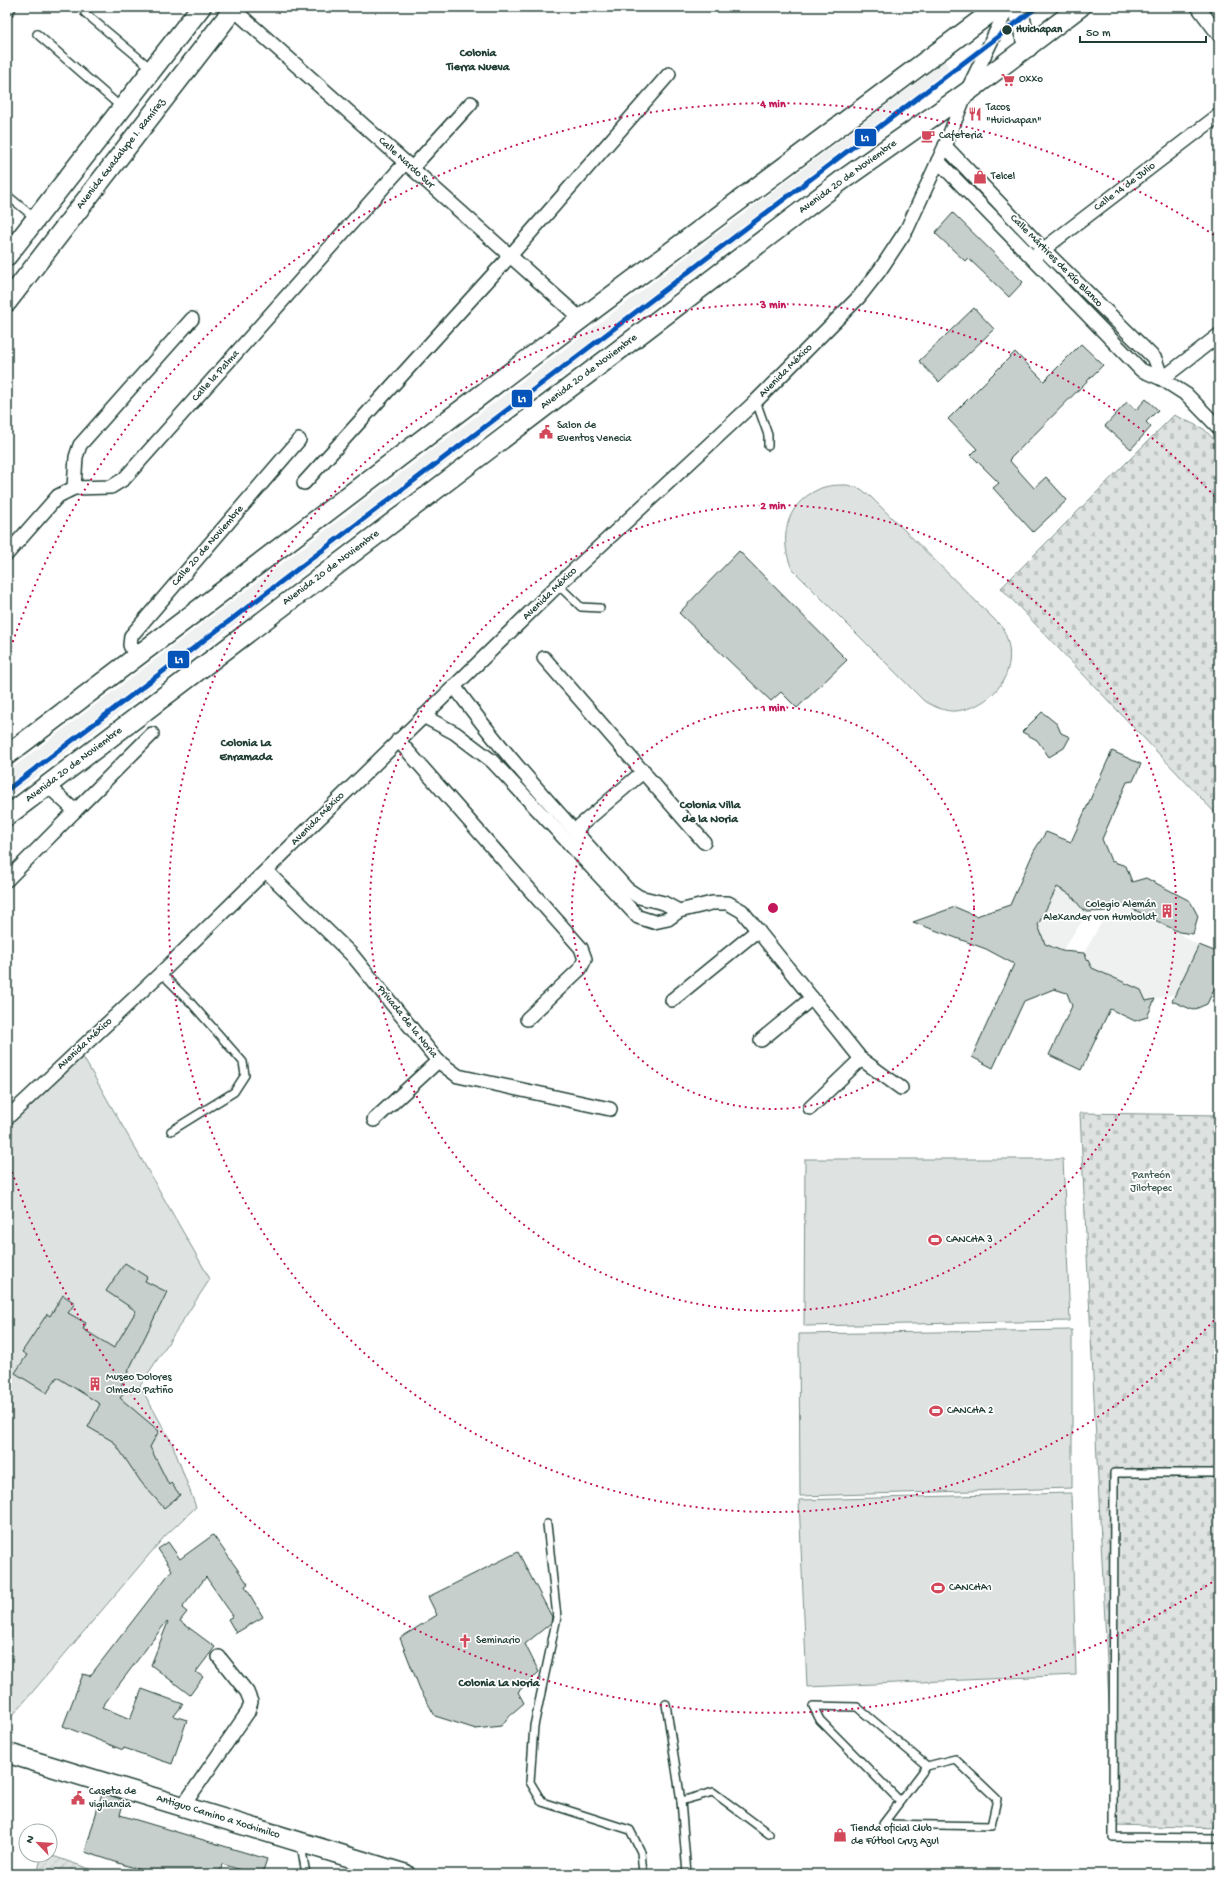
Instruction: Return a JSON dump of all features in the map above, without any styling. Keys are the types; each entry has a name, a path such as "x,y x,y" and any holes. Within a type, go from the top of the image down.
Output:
{"main road":[{"path":"7,256 201,7"},
{"path":"7,755 581,319 998,7"},
{"path":"1017,7 1028,47"},
{"name":"Avenida 20 de Noviembre","path":"7,816 841,181 966,93 1080,7"},
{"name":"Avenida Guadalupe I. Ramírez","path":"7,302 233,8"},
{"name":"Antiguo Camino a Xochimilco","path":"7,1753 402,1874"}],"street":[{"name":"Avenida México","path":"7,1118 161,973 558,585 756,401 859,298 880,270 907,228 945,146 966,93 1008,7"},
{"path":"1198,7 1219,35"},
{"name":"Calle Nardo Sur","path":"233,8 581,319"},
{"path":"304,483 510,256 669,74"},
{"name":"Calle la Palma","path":"7,554 58,496 74,488 111,487 124,479 409,166 471,103"},
{"name":"Calle 14 de Julio","path":"1032,259 1043,249 1219,115"},
{"name":"Calle Mártires de Río Blanco","path":"945,146 1043,249 1155,359 1162,379"},
{"name":"Calle Mártires de Río Blanco","path":"938,162 1141,370 1162,379 1186,395 1219,428"},
{"path":"74,488 76,457 80,445 192,319"},
{"path":"1162,379 1219,335"},
{"name":"Calle 20 de Noviembre","path":"135,658 130,645 131,636 299,440"},
{"path":"544,658 644,771 704,842"},
{"path":"454,686 474,713 575,830 594,861 638,917 654,922 668,919 679,911 712,903 728,903 742,911 861,1059 901,1088"},
{"path":"423,716 455,733 492,761 535,807 627,889 639,897 664,903 679,911"},
{"path":"7,880 152,734"},
{"path":"398,740 581,948 585,959 580,968 527,1019"},
{"path":"492,761 506,750"},
{"path":"575,830 644,771"},
{"path":"47,785 75,811"},
{"path":"535,807 547,798"},
{"name":"Privada de la Noria","path":"266,871 353,956 438,1061 458,1076 610,1109"},
{"path":"672,1000 758,930"},
{"path":"761,1040 812,998"},
{"path":"810,1108 861,1059"},
{"path":"374,1120 438,1061"},
{"path":"183,1806 248,1712 251,1702 247,1692 219,1657"}],"lane":[{"path":"85,13 152,69"},
{"path":"37,34 122,108"},
{"path":"7,195 36,219"},
{"path":"756,401 768,435 768,446"},
{"path":"558,585 581,608 600,608"},
{"path":"161,973 192,1004 243,1062 245,1075 234,1092 170,1131"},
{"path":"1219,1473 1114,1473 1113,1837 1219,1838"},
{"path":"547,1524 557,1617 534,1726 530,1782 542,1802 630,1830 642,1852 643,1874"},
{"path":"666,1704 681,1801 687,1874"},
{"path":"900,1801 820,1720 813,1706 857,1707 927,1766"},
{"path":"955,1759 997,1799 991,1826 883,1824 900,1801 927,1766 955,1759"},
{"path":"681,1801 713,1792 769,1834"},
{"path":"301,1843 306,1874"}],"shaded area":[{"path":"945,61 953,75 795,192 737,242 7,798 7,772"},
{"path":"1057,887 1071,895 1083,910 1088,912 1062,951 1045,944 1038,925"},
{"path":"1123,904 1172,929 1199,946 1176,994 1146,1001 1141,990 1092,968 1084,953 1108,911"}],"green space":[{"path":"1174,415 1204,429 1219,445 1219,817 1001,588"},
{"path":"835,485 847,485 861,489 870,496 1002,627 1008,641 1010,655 1008,669 1003,681 995,692 984,701 971,708 948,711 924,701 792,569 788,558 786,535 788,524 798,504 806,496 820,488"},
{"path":"83,1057 210,1279 140,1386 172,1443 196,1507 165,1536 7,1722 7,1115"},
{"name":"Panteón Jilotepec","path":"1080,1113 1219,1115 1219,1828 1115,1825"},
{"name":"CANCHA 3","path":"805,1159 1063,1159 1070,1321 804,1326"},
{"name":"CANCHA 2","path":"1072,1330 1072,1488 800,1496 799,1334"},
{"name":"CANCHA1","path":"1071,1493 1076,1675 807,1687 799,1500"},
{"path":"58,1858 104,1874 37,1874 40,1863 58,1863"}],"building":[{"path":"953,213 1023,282 1009,297 968,258 965,261 935,233"},
{"path":"974,308 994,329 939,382 919,361"},
{"path":"1081,344 1103,365 1009,460 1034,488 1046,477 1067,500 1033,532 993,488 999,483 971,455 977,449 948,419 1015,352 1044,381"},
{"path":"1146,399 1158,410 1146,422 1151,427 1131,449 1105,426 1127,402 1136,410"},
{"path":"739,551 847,660 797,708 781,692 771,701 679,613"},
{"path":"1042,712 1057,724 1061,733 1070,737 1064,748 1049,757 1037,740 1022,732"},
{"name":"Colegio Alemán Alexander von Humboldt","path":"1112,751 1141,764 1133,781 1127,782 1102,839 1111,861 1126,866 1132,882 1146,878 1190,901 1198,916 1193,934 1179,932 1123,904 1108,911 1088,912 1083,910 1071,895 1057,887 1038,925 1045,944 1062,951 1084,953 1092,968 1141,990 1146,1001 1155,999 1147,1017 1135,1021 1110,1009 1081,1070 1049,1055 1072,1006 1067,993 1054,989 1024,1001 993,1068 972,1057 1014,964 986,949 913,922 955,907 976,916 1010,905 1034,851 1046,832 1071,842"},
{"path":"1199,945 1219,953 1219,979 1207,1004 1193,1010 1172,1001"},
{"name":"Museo Dolores Olmedo Patiño","path":"125,1263 147,1277 145,1281 167,1292 118,1392 123,1394 120,1398 159,1431 150,1447 169,1485 171,1483 180,1495 164,1508 141,1482 114,1442 88,1427 100,1404 57,1377 47,1393 15,1373 27,1355 22,1352 47,1314 50,1316 63,1295 75,1303 68,1313 86,1323 83,1329 114,1348 136,1311 106,1291"},
{"path":"213,1535 248,1584 245,1586 263,1617 236,1633 228,1619 233,1616 206,1577 182,1608 187,1612 180,1621 215,1647 196,1672 203,1677 190,1695 151,1665 168,1622 167,1621 102,1707 130,1719 142,1689 183,1704 174,1716 187,1720 172,1764 124,1748 123,1750 63,1726 83,1674 90,1676 172,1570 158,1549 168,1542 180,1559"},
{"name":"Seminario","path":"518,1552 552,1617 551,1623 525,1644 539,1672 518,1692 524,1703 510,1715 501,1726 476,1729 435,1716 420,1689 400,1638 437,1615 428,1597"},
{"path":"102,1793 124,1800 120,1815 267,1859 262,1874 253,1874 222,1864 220,1874 152,1874 85,1852"}],"transit line":[{"name":"L1","path":"7,790 1037,7"}],"place":[{"name":"Huichapan","path":"1007,30"},
{"name":"Oxxo","path":"1008,80"},
{"name":"Tacos \"Huichapan\"","path":"975,114"},
{"name":"Cafeteria","path":"928,136"},
{"name":"Telcel","path":"980,177"},
{"name":"Salon de Eventos Venecia","path":"546,432"},
{"name":"Colegio Alemán Alexander von Humboldt","path":"1167,911"},
{"name":"CANCHA 3","path":"935,1240"},
{"name":"Museo Dolores Olmedo Patiño","path":"95,1384"},
{"name":"CANCHA 2","path":"936,1411"},
{"name":"CANCHA1","path":"938,1588"},
{"name":"Seminario","path":"465,1641"},
{"name":"Caseta de vigilancia","path":"78,1798"},
{"name":"Tienda oficial Club de Fútbol Cruz Azul","path":"840,1835"}],"district":[{"name":"Colonia Tierra Nueva","path":"478,61"},
{"name":"Colonia La Enramada","path":"246,751"},
{"name":"Colonia Villa de la Noria","path":"710,813"},
{"name":"Colonia La Noria","path":"499,1684"}]}
